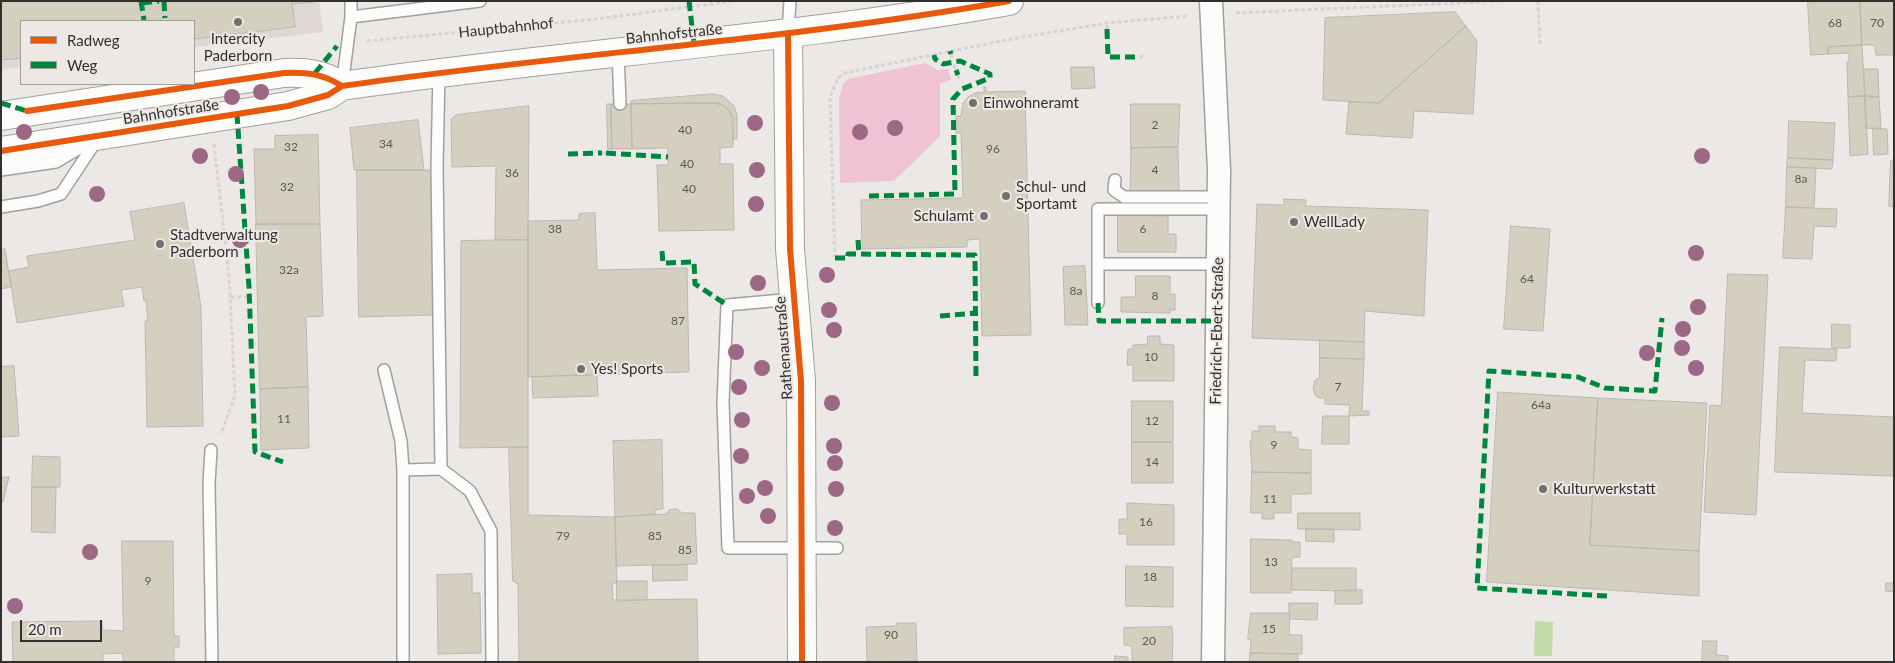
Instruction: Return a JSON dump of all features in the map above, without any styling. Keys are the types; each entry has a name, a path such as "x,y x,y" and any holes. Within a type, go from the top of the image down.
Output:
{"main road":[{"name":"Bahnhofstraße","path":"1,152 288,106 328,95 342,86 439,72 788,33 1009,1"},
{"name":"Rathenaustraße","path":"788,33 790,249 801,381 802,662"},
{"name":"Bahnhofstraße","path":"1,116 284,73 315,73 328,77 342,86"}],"street":[{"name":"Friedrich-Ebert-Straße","path":"1212,8 1218,203 1213,662"}],"lane":[{"path":"342,86 351,17 351,1"},
{"path":"351,17 480,1"},
{"path":"788,33 790,1"},
{"path":"618,52 620,104"},
{"path":"439,72 437,167 441,469"},
{"path":"1,170 56,162 100,136"},
{"path":"1,207 38,201 61,194 100,136"},
{"path":"1115,180 1114,190 1124,197 1218,203"},
{"path":"1098,303 1098,208 1218,203"},
{"path":"1098,264 1218,264"},
{"path":"794,299 727,305 723,412 728,548 838,548"},
{"path":"384,370 401,441 403,470 403,662"},
{"path":"211,450 209,483 212,662"},
{"path":"403,470 441,469 470,491 491,532 492,662"}],"path":[{"path":"835,258 830,98 837,79 844,73 1006,40 1212,8 1503,1"},
{"path":"1538,1 1540,45"},
{"path":"1107,23 1107,29"},
{"path":"954,65 956,70"},
{"path":"211,450 226,426 235,396 230,297 214,136"},
{"path":"230,297 250,297"}],"shaded area":[{"path":"1,1 319,1 323,32 195,47 195,20 20,20 20,67 1,70"},
{"path":"925,63 937,70 948,69 951,80 940,84 940,136 894,181 840,183 839,99 843,84 848,79"},
{"path":"1535,621 1553,622 1552,656 1534,656"}],"building":[{"path":"1,1 314,1 292,4 295,27 195,39 195,20 20,20 20,58 1,60"},
{"path":"1808,1 1860,1 1862,45 1828,47 1828,54 1811,55"},
{"path":"1860,1 1894,1 1894,55 1876,55 1875,45 1862,45"},
{"path":"1455,12 1466,26 1379,103 1323,100 1325,18"},
{"path":"1466,26 1477,41 1473,114 1414,111 1412,138 1346,134 1349,102 1379,103"},
{"path":"1862,45 1865,96 1848,97 1847,62 1849,62 1849,53 1828,54 1828,47"},
{"path":"1071,67 1094,67 1095,88 1072,89"},
{"path":"1864,69 1878,69 1879,97 1865,96"},
{"path":"984,87 986,87 986,92 1025,91 1031,335 982,336 980,239 967,240 967,247 862,249 861,200 963,198 961,133 956,133 956,116 961,116 963,103 968,97 975,93 984,92"},
{"path":"712,94 723,96 734,106 737,115 737,139 733,139 731,112 719,103 631,104 631,101"},
{"path":"1865,96 1868,154 1850,156 1848,97"},
{"path":"1865,96 1879,97 1881,129 1866,128"},
{"path":"712,103 724,105 733,117 733,147 720,148 720,164 733,164 734,230 659,231 657,165 668,165 668,148 632,149 631,104"},
{"path":"607,104 611,104 612,149 608,149"},
{"path":"611,104 631,104 632,149 612,149"},
{"path":"1131,104 1180,104 1178,147 1131,148"},
{"path":"529,106 528,240 495,240 496,166 452,167 451,119 456,115"},
{"path":"418,120 424,170 354,170 350,128"},
{"path":"1789,121 1835,123 1833,160 1788,158"},
{"path":"1873,128 1887,129 1888,154 1874,155"},
{"path":"318,135 320,224 256,224 254,149 275,149 275,136"},
{"path":"1178,147 1179,191 1130,191 1131,148"},
{"path":"1788,158 1833,160 1832,169 1787,167"},
{"path":"1891,161 1894,161 1894,207 1889,206"},
{"path":"1787,167 1816,168 1814,208 1786,207"},
{"path":"357,170 432,170 434,315 359,317"},
{"path":"1284,199 1306,200 1305,206 1428,210 1424,316 1365,311 1364,342 1252,338 1257,204 1284,205"},
{"path":"184,203 201,307 203,426 147,427 145,321 148,321 146,301 144,301 142,287 121,290 124,306 17,323 9,271 29,267 27,256 135,240 130,212"},
{"path":"1786,207 1837,209 1836,227 1814,226 1812,259 1783,258"},
{"path":"595,213 597,270 687,268 689,372 528,377 528,221 579,220 579,214"},
{"path":"1118,215 1168,216 1168,234 1176,234 1176,252 1118,252"},
{"path":"256,224 320,224 323,316 306,317 308,387 260,389"},
{"path":"1511,226 1550,229 1543,331 1504,329"},
{"path":"528,240 528,447 460,448 461,241"},
{"path":"5,249 11,287 1,289 1,250"},
{"path":"1085,266 1088,325 1065,325 1063,267"},
{"path":"1728,274 1768,275 1756,515 1704,512 1710,405 1721,406"},
{"path":"1136,276 1170,276 1170,294 1175,294 1175,310 1170,310 1170,313 1121,312 1121,297 1135,297"},
{"path":"1832,324 1850,325 1850,348 1832,348"},
{"path":"1148,336 1160,336 1160,344 1174,345 1174,381 1133,381 1133,365 1127,365 1128,349 1133,349 1133,345 1147,344"},
{"path":"1320,340 1364,342 1364,359 1320,358"},
{"path":"1780,347 1837,349 1836,361 1805,360 1802,413 1894,417 1894,476 1775,472"},
{"path":"1320,358 1364,359 1362,411 1369,411 1369,415 1349,416 1350,405 1325,404 1325,398 1318,398 1315,395 1313,389 1315,380 1319,378"},
{"path":"14,366 19,436 1,437 1,367"},
{"path":"597,375 598,396 533,398 532,377"},
{"path":"308,387 309,448 261,450 260,389"},
{"name":"Kulturwerkstatt","path":"1498,392 1598,398 1590,545 1699,551 1699,596 1487,582"},
{"path":"1598,398 1707,403 1699,551 1590,545"},
{"path":"1132,401 1173,401 1173,442 1132,442"},
{"path":"1323,416 1349,416 1349,444 1322,444"},
{"path":"1259,426 1275,426 1275,432 1291,432 1291,437 1298,438 1298,449 1311,450 1311,473 1252,472 1250,441 1252,441 1252,431 1259,431"},
{"path":"662,440 663,509 655,510 655,514 615,517 613,441"},
{"path":"1132,442 1173,442 1173,483 1132,483"},
{"path":"509,447 528,447 528,515 615,517 617,583 612,583 613,600 697,599 698,662 519,662 518,584 513,581"},
{"path":"33,456 60,457 60,487 32,487"},
{"path":"1252,472 1311,473 1311,494 1291,494 1291,513 1274,513 1274,519 1262,519 1262,513 1251,513"},
{"path":"9,477 3,502 1,502 1,478"},
{"path":"32,487 56,487 55,533 32,532"},
{"path":"1127,503 1174,505 1174,545 1127,545 1127,534 1119,534 1119,519 1127,519"},
{"path":"677,509 682,513 695,513 697,564 616,566 615,517 666,514 669,510"},
{"path":"1298,513 1360,513 1360,530 1298,529"},
{"path":"1306,529 1334,529 1334,542 1306,541"},
{"path":"1251,539 1292,540 1292,542 1300,542 1300,557 1292,557 1291,593 1251,593"},
{"path":"122,541 173,541 174,636 179,636 179,647 174,647 174,662 123,662 123,653 103,654 103,662 13,662 12,622 102,621 102,630 123,631"},
{"path":"653,565 687,565 687,580 653,581"},
{"path":"1126,566 1173,567 1173,607 1126,606"},
{"path":"1292,568 1356,568 1356,591 1292,590"},
{"path":"472,574 472,593 480,593 481,653 438,654 437,575"},
{"path":"617,581 647,581 647,600 617,601"},
{"path":"1886,583 1894,583 1894,592 1886,591"},
{"path":"1362,590 1362,604 1335,604 1335,591"},
{"path":"1289,603 1318,603 1317,620 1290,619"},
{"path":"1251,613 1290,613 1289,635 1302,635 1302,654 1250,653 1251,640 1248,639"},
{"path":"897,623 916,623 917,661 867,662 866,627 897,626"},
{"path":"1172,627 1172,662 1132,662 1132,646 1124,645 1124,628"},
{"path":"1703,641 1717,641 1716,655 1728,656 1728,662 1702,662"},
{"path":"1250,653 1298,654 1298,662 1250,662"},
{"path":"1115,656 1128,657 1128,662 1115,662"}],"marked path":[{"path":"141,1 144,20"},
{"path":"142,3 159,1"},
{"path":"164,1 165,18"},
{"path":"689,1 694,44"},
{"path":"1107,29 1108,57 1140,57"},
{"path":"315,73 337,46"},
{"path":"869,196 955,194 953,99 962,89 990,78 990,74 960,61 943,64 935,59 934,55"},
{"path":"956,70 958,75"},
{"path":"1,103 27,111"},
{"path":"237,114 249,287 255,452 283,462"},
{"path":"568,154 602,153"},
{"path":"606,153 668,157"},
{"path":"858,240 859,254"},
{"path":"662,251 663,263 694,262 695,284 727,305"},
{"path":"835,258 848,258 848,254 975,255 976,380"},
{"path":"1098,303 1099,321 1217,321"},
{"path":"940,316 976,313"},
{"path":"1607,596 1477,588 1489,371 1578,377 1605,388 1655,391 1662,318"}],"cycle path":[{"path":"1,151 288,106 328,95 342,86 759,37 926,15 1009,1"},
{"path":"788,33 790,249 801,381 802,662"},
{"path":"27,111 284,73 314,75 342,86"}],"place":[{"name":"Intercity Paderborn","path":"238,22"},
{"name":"Einwohneramt","path":"973,103"},
{"name":"Schul- und Sportamt","path":"1006,196"},
{"name":"Schulamt","path":"984,216"},
{"name":"WellLady","path":"1294,222"},
{"name":"Stadtverwaltung Paderborn","path":"160,244"},
{"name":"Yes! Sports","path":"581,369"},
{"name":"Kulturwerkstatt","path":"1543,489"}]}
